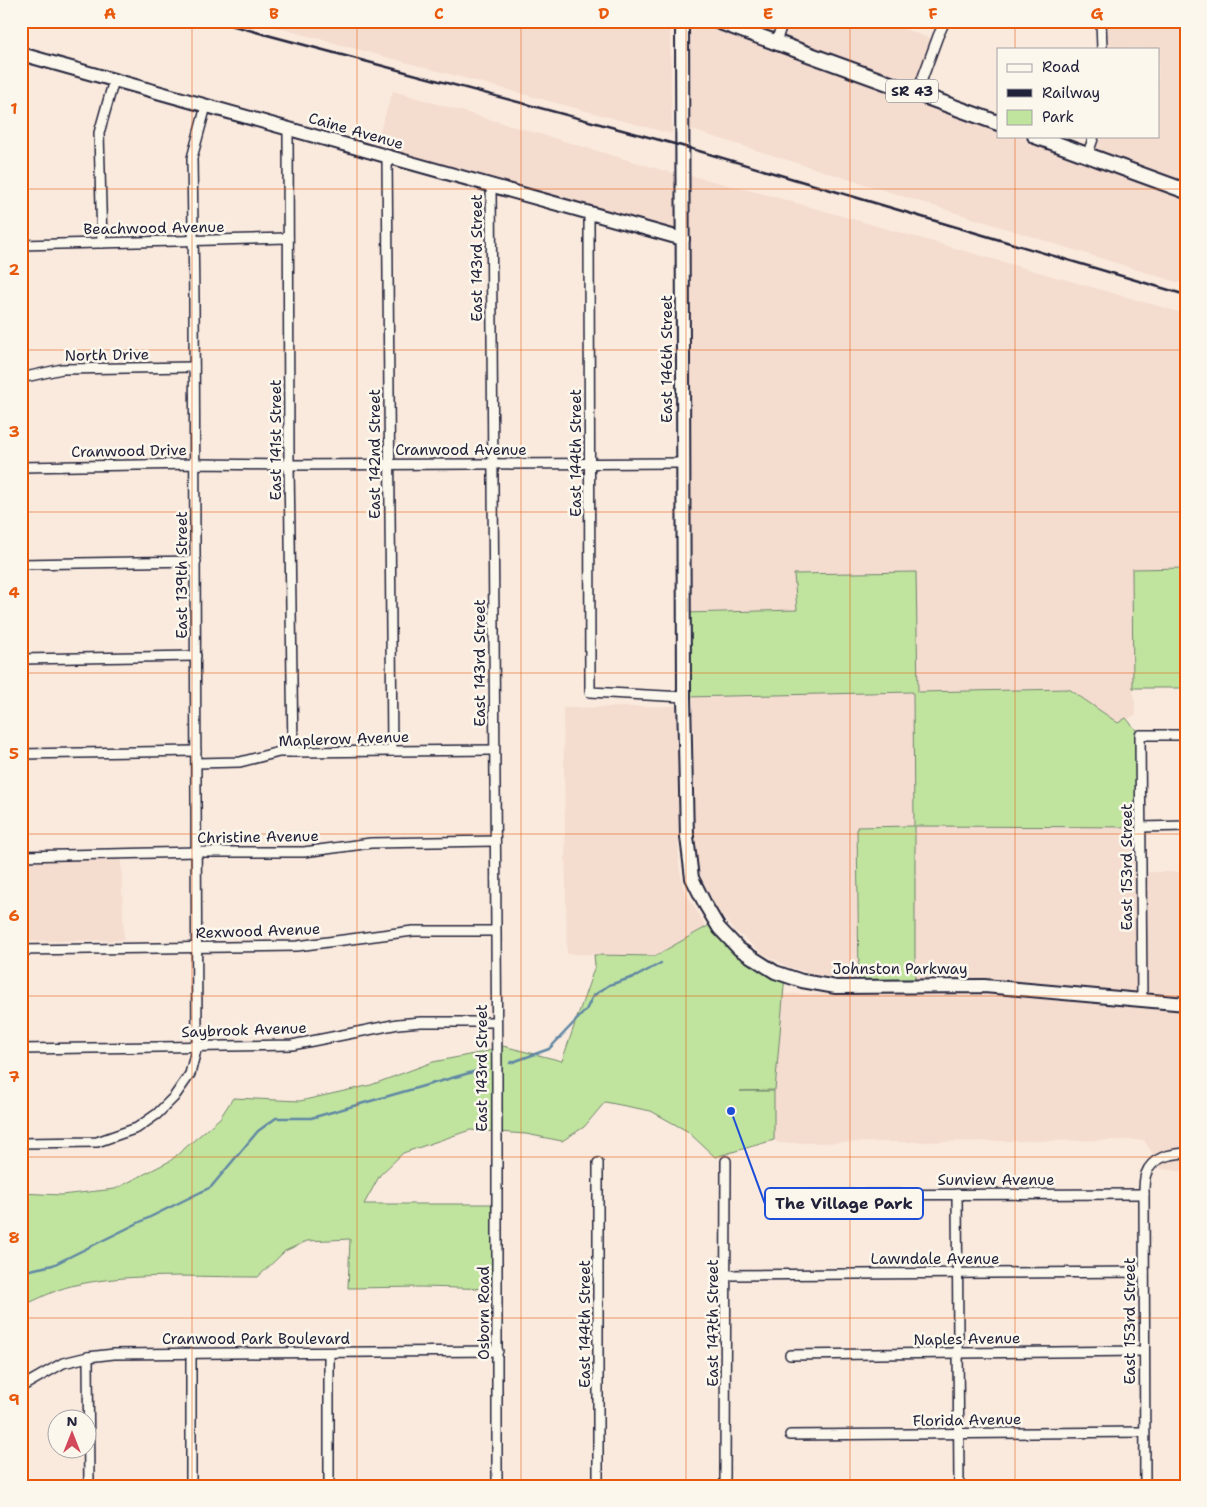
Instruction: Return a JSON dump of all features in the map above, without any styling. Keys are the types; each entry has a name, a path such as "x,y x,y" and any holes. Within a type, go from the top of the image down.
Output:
{"main road":[{"name":"SR 43","path":"718,21 997,123"},
{"path":"1040,138 1186,191"}],"street":[{"name":"East 146th Street","path":"682,21 684,696"},
{"path":"776,42 783,21"},
{"path":"917,93 945,21"},
{"path":"1101,21 1102,48"},
{"name":"Caine Avenue","path":"21,54 683,239"},
{"path":"102,243 99,133 114,80"},
{"name":"East 139th Street","path":"21,1143 97,1142 137,1128 157,1114 174,1097 190,1074 197,1046 196,561 192,158 206,106"},
{"name":"East 141st Street","path":"288,128 289,465 293,752"},
{"path":"1087,156 1093,138"},
{"name":"East 142nd Street","path":"387,156 392,751"},
{"name":"East 143rd Street","path":"491,185 497,1141"},
{"name":"East 144th Street","path":"589,213 590,692 684,696"},
{"name":"Beachwood Avenue","path":"21,245 288,238"},
{"name":"North Drive","path":"21,378 62,369 194,367"},
{"name":"Cranwood Avenue","path":"238,465 684,463"},
{"name":"Cranwood Drive","path":"21,467 238,465"},
{"path":"21,564 196,561"},
{"path":"21,660 196,656"},
{"name":"Johnston Parkway","path":"684,696 688,849 692,878 719,928 739,949 759,963 775,972 802,981 836,987 984,986 1186,1004"},
{"name":"East 153rd Street","path":"1142,1000 1140,735 1186,736"},
{"name":"Maplerow Avenue","path":"196,762 240,762 279,752 494,750"},
{"path":"21,754 196,751"},
{"path":"1141,827 1186,826"},
{"name":"Christine Avenue","path":"21,856 197,852 304,852 371,843 494,841"},
{"name":"Rexwood Avenue","path":"21,950 297,946 413,931 495,931"},
{"name":"Saybrook Avenue","path":"21,1049 292,1045 398,1024 422,1022 496,1022"},
{"name":"Osborn Road","path":"497,1141 497,1486"},
{"name":"East 153rd Street","path":"1145,1486 1143,1351 1144,1194 1146,1173 1155,1160 1177,1153 1186,1153"},
{"name":"East 147th Street","path":"726,1161 726,1486"},
{"name":"East 144th Street","path":"598,1163 598,1486"},
{"path":"957,1194 959,1486"},
{"name":"Sunview Avenue","path":"788,1195 1144,1194"},
{"name":"Lawndale Avenue","path":"727,1275 1144,1272"},
{"name":"Cranwood Park Boulevard","path":"21,1387 63,1363 88,1357 114,1354 498,1351"},
{"name":"Naples Avenue","path":"790,1355 1143,1351"},
{"path":"191,1353 191,1486"},
{"path":"329,1353 330,1486"},
{"path":"88,1357 89,1486"},
{"name":"Florida Avenue","path":"790,1435 1144,1432"}],"shaded area":[{"path":"253,21 670,21 672,134"},
{"path":"688,21 695,21 997,129 997,138 1024,138 1186,196 1186,285 689,129"},
{"path":"717,21 884,21 936,41 917,93"},
{"path":"1101,21 1186,21 1186,191 1087,156 1093,138 1160,138 1160,48 1102,48"},
{"path":"393,91 682,176 683,239 373,152"},
{"path":"688,175 768,195 1186,314 1186,568 1133,569 1133,688 1136,715 1118,723 1069,689 918,692 915,572 794,574 797,610 692,612"},
{"path":"913,693 1134,826 1134,872 1186,872 1186,998 992,980 915,981 914,827 857,827 859,981 816,975 786,966 761,952 734,930 709,900 695,851 693,695"},
{"path":"676,706 679,866 684,889 706,927 655,956 567,954 563,708"},
{"path":"121,859 124,940 21,941 21,860"},
{"path":"783,994 991,994 1186,1012 1186,1172 1162,1169 1144,1140 778,1143 774,1140 774,1091"}],"green space":[{"path":"1186,568 1186,688 1133,688 1132,569"},
{"path":"916,572 918,692 1069,689 1118,723 1126,718 1140,735 1141,827 915,826 915,981 859,981 857,827 914,826 913,692 684,697 684,613 797,610 794,574"},
{"path":"715,922 719,928 785,975 775,1090 740,1091 774,1091 774,1140 715,1157 687,1131 651,1111 605,1102 584,1127 562,1141 526,1134 470,1130 403,1153 380,1175 364,1204 497,1204 497,1289 348,1288 350,1239 307,1241 285,1251 258,1277 164,1276 116,1279 71,1286 21,1306 21,1193 61,1195 115,1189 170,1161 220,1118 233,1098 300,1101 371,1085 433,1062 484,1052 503,1046 562,1061 595,966 594,955 655,956"}],"waterway":[{"path":"510,1063 549,1049 586,1010 593,996 609,985 637,976 661,963"},
{"path":"21,1272 53,1265 211,1187 258,1131 276,1118 311,1118 487,1068"}],"railway":[{"path":"215,21 682,146 1186,295"}],"place":[{"name":"The Village Park","path":"731,1111"}]}
